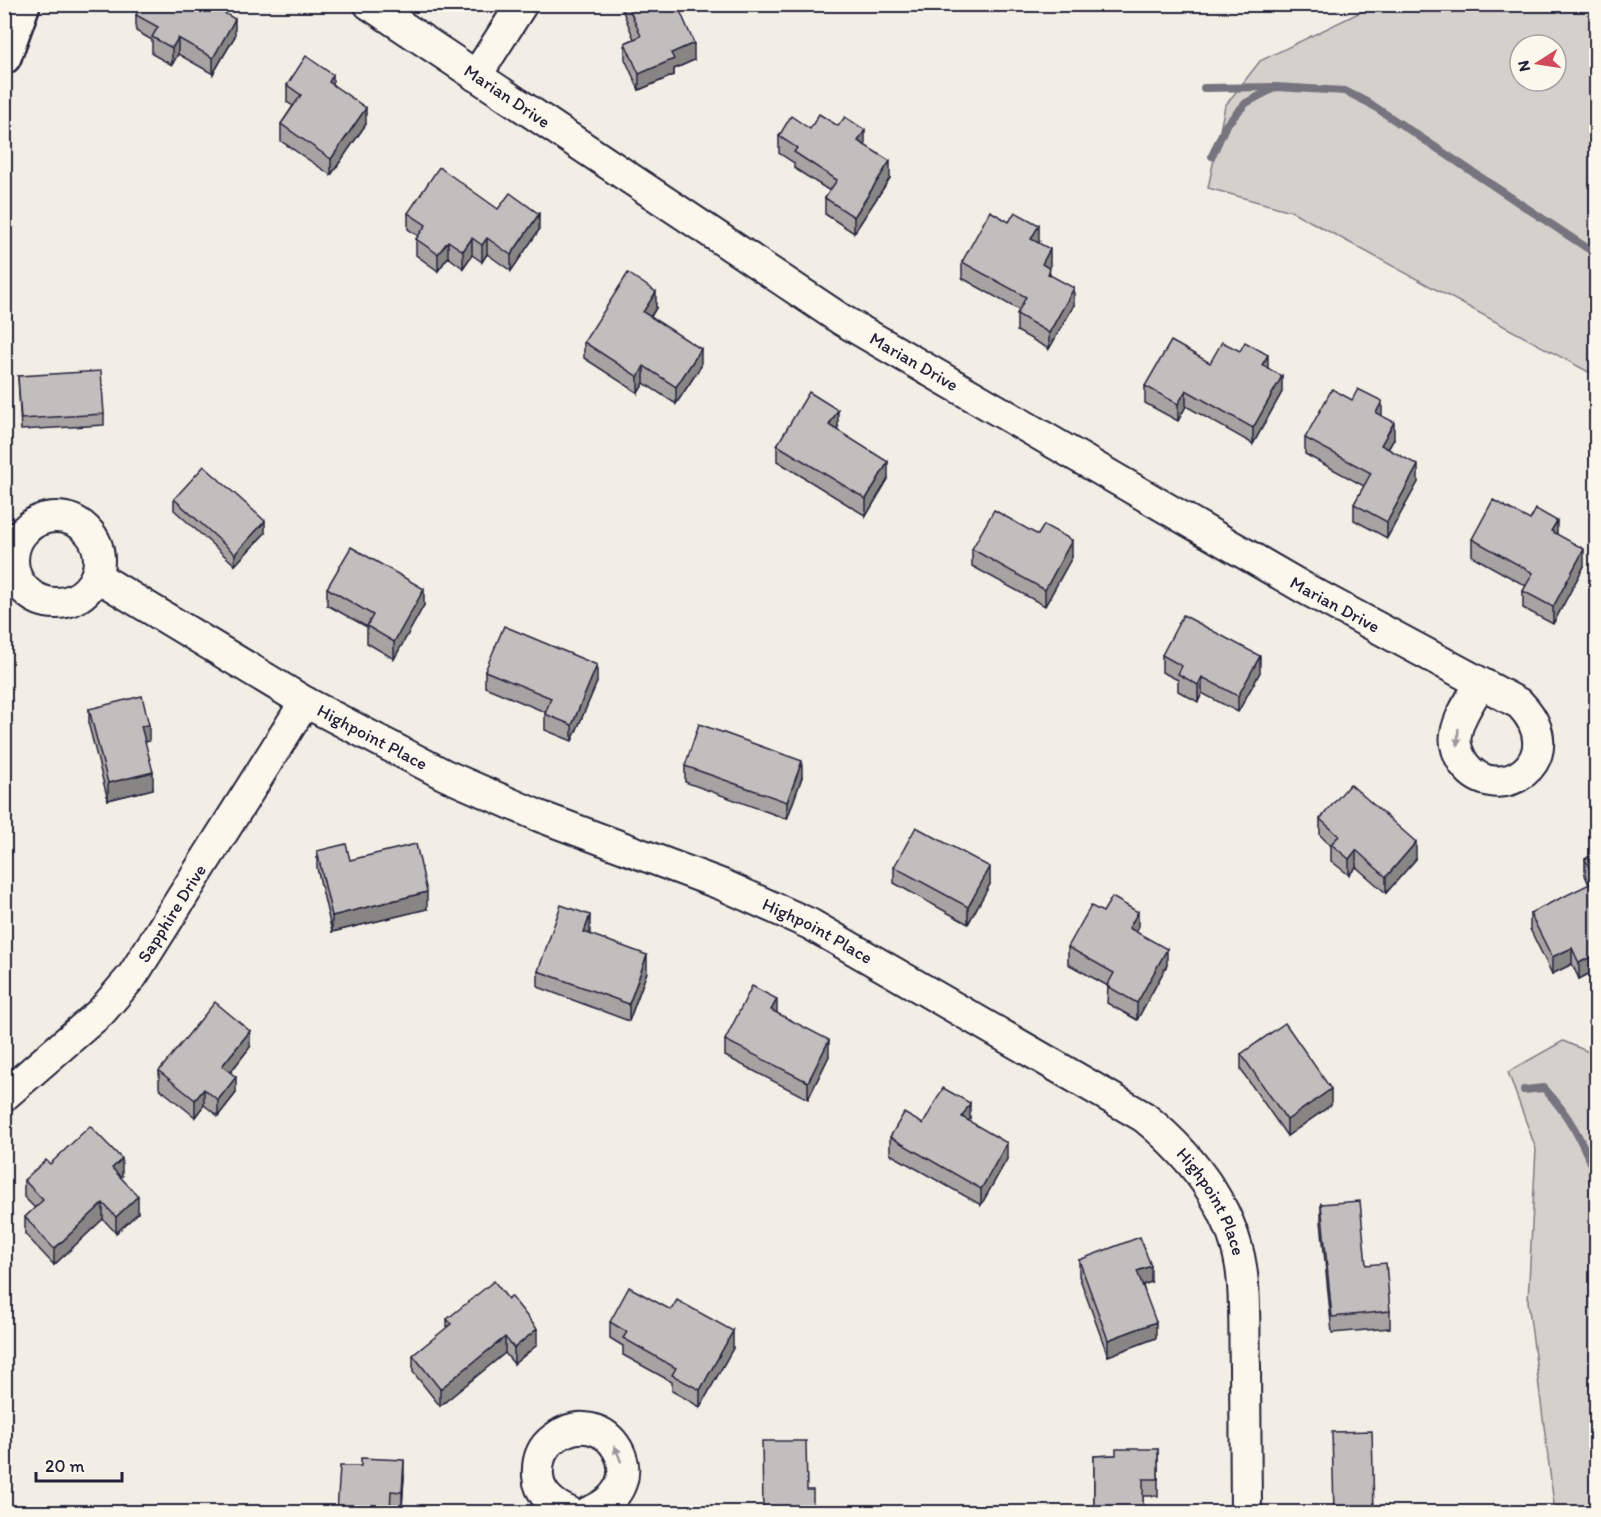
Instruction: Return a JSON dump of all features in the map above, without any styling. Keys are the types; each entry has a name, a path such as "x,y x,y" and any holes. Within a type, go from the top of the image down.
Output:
{"main road":[{"path":"4,57 23,4"}],"street":[{"name":"Marian Drive","path":"369,4 842,321 1304,588 1480,684"},
{"path":"476,76 522,4"},
{"name":"Highpoint Place","path":"96,576 305,702 384,745 497,798 723,885 810,924 1144,1117 1170,1138 1197,1168 1219,1202 1234,1239 1243,1283 1246,1512"},
{"name":"Sapphire Drive","path":"4,1096 101,1012 133,975 305,702"},
{"path":"569,1512 548,1500 538,1477 539,1458 546,1445 563,1431 584,1427 598,1431 612,1440 620,1452 624,1474 616,1495 601,1510"}],"shaded area":[{"path":"1377,4 1596,5 1596,376 1291,211 1208,188 1225,106 1260,61"},
{"path":"1563,1041 1596,1055 1596,1512 1555,1512 1528,1301 1536,1149 1508,1072"}],"building":[{"path":"142,4 208,4 235,19 213,58 178,38 172,48 152,37 158,27 136,15"},
{"path":"627,4 677,4 694,43 671,53 674,59 639,74 625,43 641,36"},
{"path":"306,56 333,75 329,82 366,108 331,159 281,124 301,95 287,85"},
{"path":"819,114 838,126 845,117 865,130 858,141 890,161 854,217 825,198 837,180 794,152 797,148 779,136 791,116 810,129"},
{"path":"439,167 498,209 510,193 539,214 511,255 487,238 482,245 472,238 463,251 448,241 438,254 416,239 426,225 408,213"},
{"path":"990,211 1009,222 1015,212 1039,225 1031,239 1050,249 1042,264 1050,269 1048,274 1074,288 1049,333 1017,314 1026,297 962,262"},
{"path":"628,273 656,292 643,312 701,349 676,387 644,366 638,377 584,342"},
{"path":"1171,341 1210,363 1222,342 1240,351 1245,342 1268,355 1262,365 1282,376 1253,428 1186,390 1178,404 1145,386"},
{"path":"101,371 104,414 21,419 18,376"},
{"path":"1332,389 1352,400 1358,389 1382,401 1376,413 1394,422 1381,445 1418,465 1387,522 1354,504 1371,473 1305,438"},
{"path":"809,392 838,410 829,425 888,462 866,499 777,445"},
{"path":"204,466 265,521 235,554 174,499"},
{"path":"1493,500 1530,520 1536,509 1557,521 1551,531 1584,549 1553,607 1523,591 1533,573 1472,539"},
{"path":"994,510 1038,535 1044,525 1072,540 1045,590 972,549"},
{"path":"351,547 424,589 394,642 367,626 373,615 327,588"},
{"path":"1183,615 1260,656 1238,696 1202,677 1198,685 1178,674 1182,666 1162,655"},
{"path":"504,626 597,665 572,725 545,714 551,698 485,671"},
{"path":"142,696 149,725 141,726 153,772 108,783 89,709"},
{"path":"699,724 802,761 787,802 685,766"},
{"path":"1350,784 1416,842 1386,877 1356,850 1349,859 1331,844 1339,836 1320,819"},
{"path":"916,827 990,867 968,907 894,867"},
{"path":"346,844 350,860 416,844 427,892 332,916 317,851"},
{"path":"1596,853 1596,881 1585,859"},
{"path":"1596,881 1596,954 1579,963 1572,948 1552,957 1530,913"},
{"path":"1112,897 1138,912 1129,928 1167,949 1137,1003 1107,986 1114,973 1068,947 1091,906 1103,912"},
{"path":"561,905 590,915 584,932 647,955 629,1004 538,971"},
{"path":"752,986 777,999 771,1010 829,1040 808,1082 725,1040"},
{"path":"215,1002 250,1031 222,1066 236,1077 218,1100 204,1089 195,1100 159,1071"},
{"path":"1285,1023 1331,1089 1287,1120 1241,1054"},
{"path":"943,1088 970,1103 962,1117 1007,1143 981,1189 890,1137 904,1113 923,1124"},
{"path":"90,1126 122,1159 112,1168 138,1196 116,1217 103,1203 54,1249 25,1217 43,1200 24,1180 46,1160 50,1164"},
{"path":"1360,1201 1366,1265 1386,1263 1390,1311 1332,1317 1321,1204"},
{"path":"1140,1237 1151,1266 1137,1271 1156,1322 1108,1340 1079,1260"},
{"path":"494,1281 508,1299 511,1296 537,1329 514,1348 505,1337 440,1389 413,1355 451,1324 447,1319"},
{"path":"629,1287 671,1310 677,1300 733,1331 700,1390 672,1375 676,1368 623,1338 627,1332 610,1322"},
{"path":"1372,1431 1374,1512 1334,1512 1332,1432"},
{"path":"762,1441 806,1441 807,1490 813,1490 813,1512 763,1512"},
{"path":"1116,1449 1158,1449 1158,1479 1143,1479 1143,1512 1094,1512 1094,1456 1116,1455"},
{"path":"361,1458 404,1460 402,1492 391,1491 390,1512 337,1512 340,1466 361,1466"}],"waterway":[{"path":"1204,88 1275,87"},
{"path":"1212,156 1226,125 1246,103 1276,87 1345,91 1369,103 1596,254"},
{"path":"1524,1090 1544,1088 1554,1099 1574,1129 1596,1174"}]}
